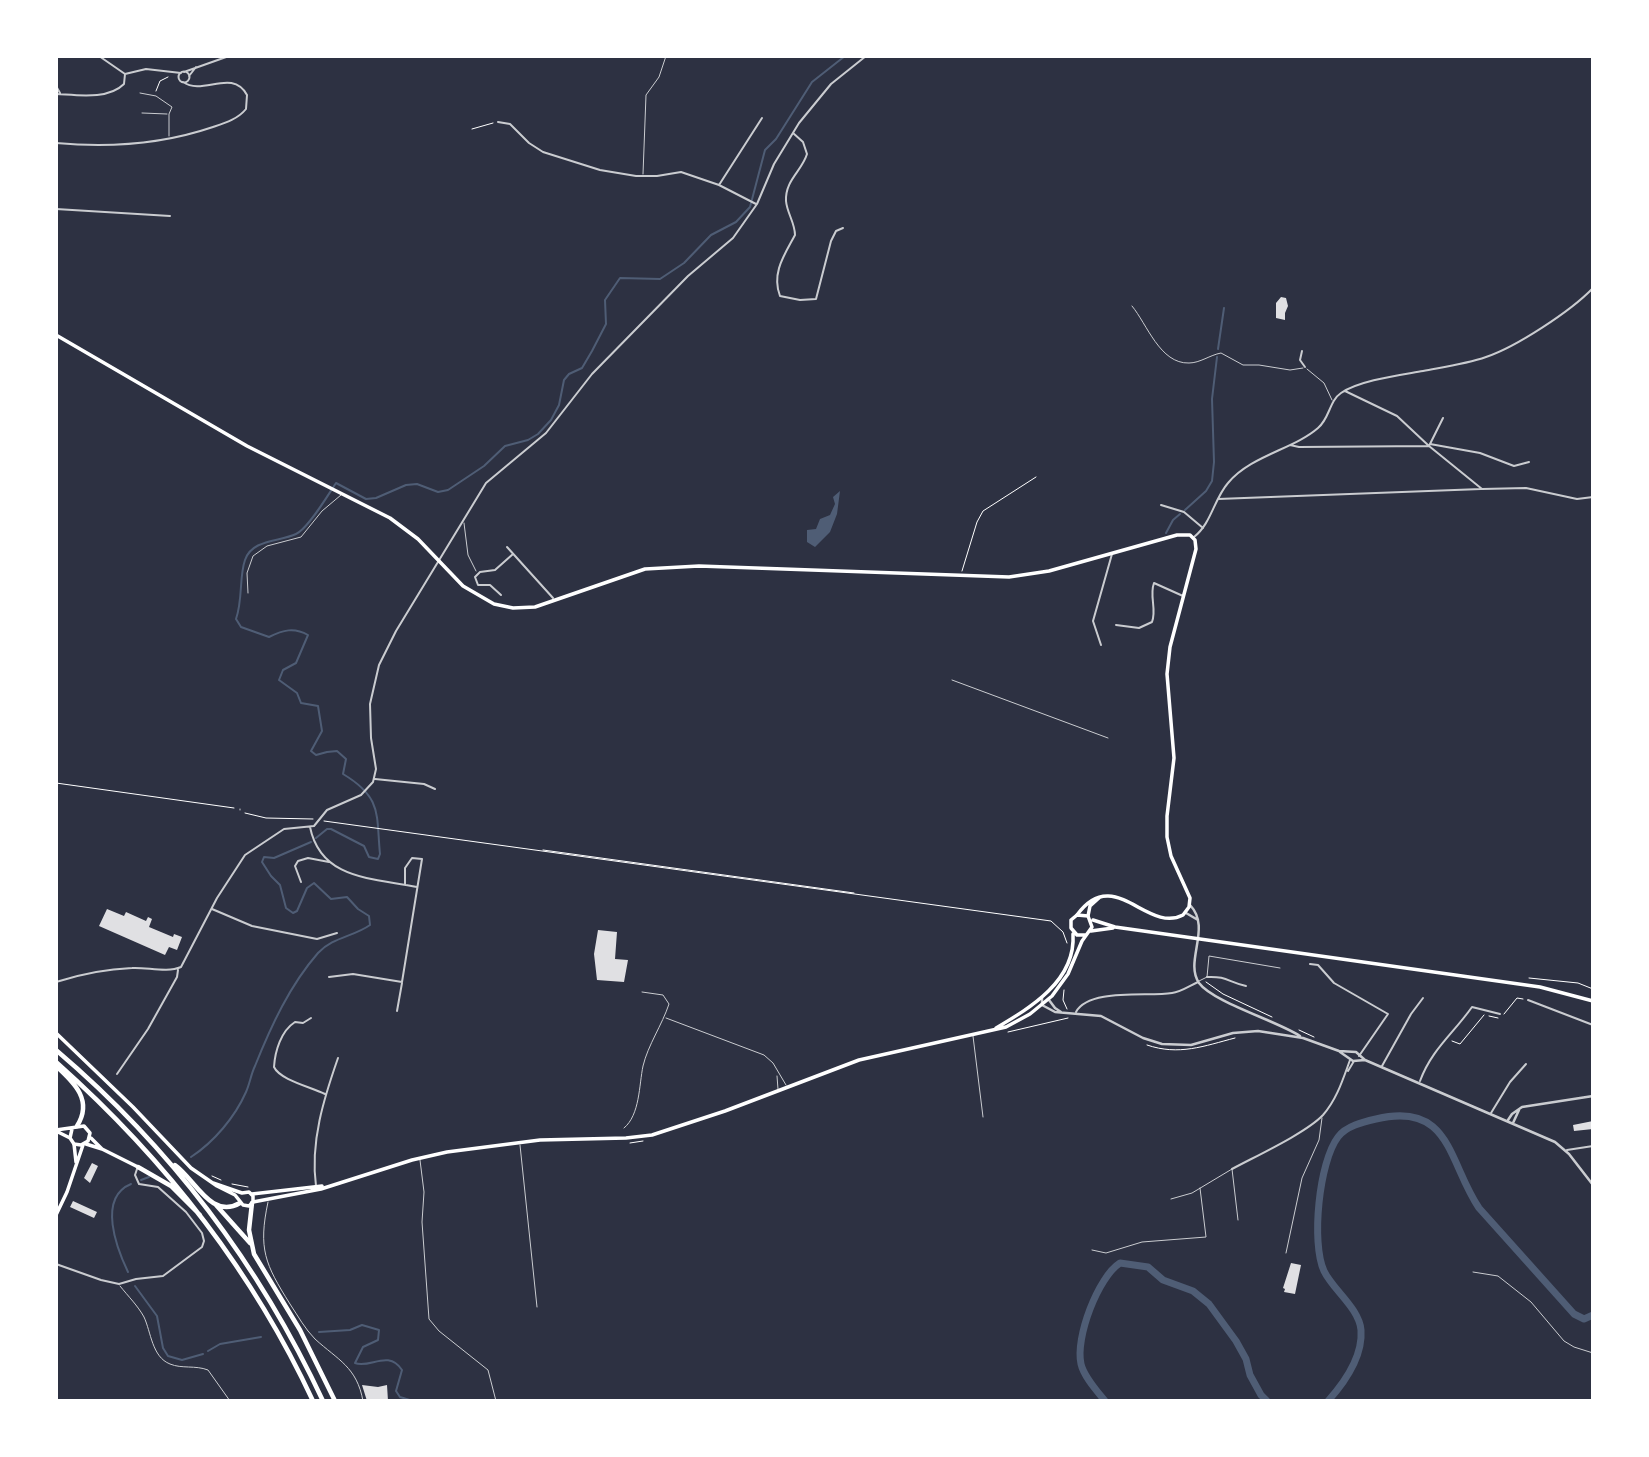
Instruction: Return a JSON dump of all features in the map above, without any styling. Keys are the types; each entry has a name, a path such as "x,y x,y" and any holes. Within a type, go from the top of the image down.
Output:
{"highway":[{"path":"56,1050 104,1093 169,1161 216,1220 290,1335 323,1401"},
{"path":"56,1064 83,1100 84,1111 75,1127"},
{"path":"56,1064 120,1121 203,1217 269,1315 313,1401"},
{"path":"169,1161 181,1169 251,1243"},
{"path":"138,1167 171,1186 194,1212 203,1217"},
{"path":"215,1204 228,1208 240,1201"},
{"path":"253,1203 249,1227 258,1262 300,1330 335,1401"}],"main road":[{"path":"56,335 235,439 399,523 463,586 494,604 520,608 555,602 632,573 669,566 962,576 1028,575 1177,535 1191,536 1196,549 1168,666 1174,762 1167,828 1171,855 1189,894 1190,905 1186,913 1169,919 1114,897 1100,897 1088,901 1070,923 1073,944 1058,981 1042,998 994,1029"},
{"path":"1091,931 1090,906 1100,897"},
{"path":"1077,915 1115,927 1541,987 1593,1001"},
{"path":"56,1033 122,1095 191,1168 247,1206 325,1187 420,1158 519,1142 647,1136 864,1059 1006,1027 1048,999 1068,974 1086,935 1091,931 1115,927"},
{"path":"1073,932 1079,936 1086,935"},
{"path":"70,1138 75,1127"},
{"path":"56,1130 86,1127 90,1137 102,1149"},
{"path":"56,1130 70,1138 74,1144 76,1162"},
{"path":"56,1216 76,1162 90,1137"},
{"path":"74,1144 102,1149 138,1167"},
{"path":"213,1183 252,1194 316,1189"},
{"path":"240,1201 242,1193"},
{"path":"252,1194 253,1203"}],"street":[{"path":"99,56 125,74 148,69 173,74 229,56"},
{"path":"117,1073 155,1017 177,977 178,969 186,962 211,909 234,870 249,852 284,829 316,825 327,810 364,792 374,779 376,769 370,709 375,676 385,650 486,484 546,433 592,374 693,271 733,238 792,133 824,91 866,56"},
{"path":"183,82 197,66"},
{"path":"183,72 196,86"},
{"path":"179,79 183,72"},
{"path":"56,93 83,95 113,91 124,84 125,74"},
{"path":"56,144 114,145 169,138 215,126 239,116 246,109 247,95 236,83 190,86 173,74"},
{"path":"56,86 61,94"},
{"path":"719,185 762,118"},
{"path":"498,122 510,124 543,152 616,174 657,176 677,171 719,185 754,202"},
{"path":"792,133 803,142 807,154 790,181 786,195 795,235 778,270 777,289 780,296 800,300 816,299 829,245 836,231 843,228"},
{"path":"56,209 170,216"},
{"path":"1191,536 1203,528 1225,486 1234,477 1320,426 1333,402 1344,391 1379,380 1494,354 1549,321 1593,288"},
{"path":"1302,351 1300,360 1305,367"},
{"path":"1344,391 1393,413 1482,489"},
{"path":"1429,445 1443,418"},
{"path":"1289,444 1299,447 1429,445 1480,453 1514,466 1529,462"},
{"path":"1218,499 1526,488 1577,499 1593,497"},
{"path":"1161,505 1184,512 1203,528"},
{"path":"507,547 555,602"},
{"path":"1101,645 1093,622 1112,553"},
{"path":"501,595 489,585 477,584 475,579 478,573 495,570 513,554"},
{"path":"1116,625 1139,628 1152,622 1154,615 1151,593 1154,583 1184,596"},
{"path":"374,779 424,784 435,789"},
{"path":"310,827 316,844 330,862"},
{"path":"301,883 295,866 298,861 308,858 330,862 358,877 418,887"},
{"path":"397,1011 424,861 420,858 412,858 407,864 405,885"},
{"path":"1190,905 1198,920 1195,971 1213,994 1303,1038 1354,1059 1365,1060 1555,1142 1593,1185"},
{"path":"211,909 251,926 317,939 337,933"},
{"path":"1186,913 1198,920"},
{"path":"1233,1169 1303,1130 1322,1116 1354,1059 1365,1048 1388,1014 1334,983 1318,965 1310,964"},
{"path":"56,982 104,970 134,967 178,969"},
{"path":"329,976 354,974 402,982"},
{"path":"1207,977 1223,977 1246,986"},
{"path":"1076,1012 1082,1004 1097,999 1175,993 1200,980"},
{"path":"1061,1012 1048,999 1042,998 1042,1005 1051,1010 1061,1012 1076,1012 1101,1016 1143,1038 1167,1045 1191,1045 1249,1031 1303,1038"},
{"path":"1381,1067 1423,998"},
{"path":"1528,1000 1593,1025"},
{"path":"1419,1084 1436,1049 1456,1029 1471,1008 1500,1014"},
{"path":"312,1018 303,1023 295,1022 287,1028 281,1038 274,1067 283,1078 326,1094"},
{"path":"1339,1051 1354,1052 1365,1048"},
{"path":"1354,1052 1354,1059"},
{"path":"1354,1052 1354,1059"},
{"path":"316,1189 317,1138 326,1094 338,1058"},
{"path":"1490,1114 1502,1093 1526,1064"},
{"path":"1508,1120 1512,1114 1525,1107 1593,1096"},
{"path":"1513,1123 1519,1110"},
{"path":"1565,1151 1571,1147 1593,1146"},
{"path":"56,1264 119,1284 163,1276 203,1245 203,1237 198,1228 165,1192 156,1186 142,1186 136,1181 138,1167"}],"lane":[{"path":"643,176 646,95 659,77 666,56"},
{"path":"140,93 155,95 172,107 169,114 169,138"},
{"path":"142,113 169,114"},
{"path":"1132,306 1152,338 1171,357 1183,363 1194,363 1221,353 1243,365 1290,370 1305,367 1324,383 1333,402"},
{"path":"248,593 248,568 258,551 301,537 342,493"},
{"path":"463,520 468,555 478,573"},
{"path":"952,680 1108,738"},
{"path":"1200,980 1207,977 1209,956 1280,968"},
{"path":"624,1128 631,1121 644,1064 668,1004 666,998 642,992"},
{"path":"664,1018 764,1055 771,1061 787,1087"},
{"path":"972,1034 983,1117"},
{"path":"778,1074 779,1091"},
{"path":"1286,1253 1302,1178 1318,1140 1322,1116"},
{"path":"519,1142 537,1307"},
{"path":"420,1158 424,1183 422,1222 429,1319 439,1331 488,1370 496,1401"},
{"path":"1171,1199 1181,1198 1233,1169 1238,1220"},
{"path":"1092,1250 1106,1253 1142,1242 1206,1237 1200,1188"},
{"path":"268,1202 263,1240 272,1274 306,1328 357,1378 363,1401"},
{"path":"1473,1272 1498,1276 1531,1302 1564,1341 1593,1353"},
{"path":"119,1284 144,1317 162,1359 173,1365 208,1370 230,1401"}],"path":[{"path":"155,95 160,81 173,74"},
{"path":"472,129 498,122"},
{"path":"962,576 966,554 981,514 988,506 1036,477"},
{"path":"56,783 240,809 253,816 266,818 308,818"},
{"path":"327,821 725,873 1051,921 1063,932 1067,947"},
{"path":"1529,978 1578,983 1593,989"},
{"path":"1200,980 1277,1019"},
{"path":"1066,985 1063,998 1067,1009"},
{"path":"1448,1041 1460,1044 1481,1016 1500,1018 1517,998 1528,1000"},
{"path":"1001,1033 1068,1018"},
{"path":"1299,1030 1315,1037"},
{"path":"1147,1044 1167,1050 1187,1050 1236,1037"},
{"path":"629,1143 647,1140"},
{"path":"207,1173 225,1182"},
{"path":"229,1183 245,1186"}],"water":[{"path":"840,491 837,514 830,532 815,547 807,542 807,530 816,529 820,519 830,515 835,504 833,497"}],"building":[{"path":"1281,297 1286,298 1288,306 1285,320 1276,318 1276,303"},
{"path":"107,909 124,916 126,912 146,921 148,917 152,919 149,927 173,937 174,934 182,937 177,950 169,947 165,955 99,926"},
{"path":"598,930 617,932 615,959 628,960 624,982 597,980 594,954"},
{"path":"1593,1121 1593,1129 1574,1131 1573,1125"},
{"path":"92,1163 98,1166 90,1183 84,1178"},
{"path":"73,1201 97,1212 94,1218 70,1207"},
{"path":"1291,1263 1301,1265 1295,1294 1284,1292 1283,1288"},
{"path":"362,1385 387,1385 388,1401 367,1401"}],"waterway":[{"path":"316,838 331,829 364,846 369,857 378,859 380,854 375,808 365,791 343,774 346,759 337,751 316,755 311,751 322,731 318,706 301,703 297,693 279,680 283,670 296,663 308,635 288,630 269,637 241,627 236,619 243,567 249,553 267,542 301,531 336,483 366,499 376,498 406,485 417,484 438,492 448,490 484,466 505,446 528,440 538,434 551,420 559,405 564,380 569,374 582,368 592,351 606,324 605,300 620,278 660,279 684,263 711,235 736,222 750,207 765,150 776,139 812,82 845,56"},
{"path":"1218,349 1224,308"},
{"path":"1185,510 1206,491 1212,481 1212,399 1217,357"},
{"path":"1166,533 1180,514"},
{"path":"191,1157 216,1136 236,1111 275,1021 308,965 330,944 370,925 369,916 347,897 331,899 314,883 307,888 297,911 293,913 286,908 280,885 262,862 264,857 274,858 311,842"},
{"path":"1328,1401 1341,1386 1356,1359 1361,1330 1356,1314 1324,1271 1318,1242 1319,1203 1331,1149 1341,1133 1360,1123 1401,1116 1419,1119 1433,1127 1453,1155 1479,1208 1574,1314 1584,1319 1593,1315"},
{"path":"141,1180 149,1177"},
{"path":"128,1272 115,1238 112,1212 121,1191 131,1184"},
{"path":"1105,1401 1091,1384 1081,1364 1081,1339 1096,1294 1120,1263 1148,1267 1163,1280 1193,1291 1209,1304 1236,1341 1246,1359 1250,1375 1267,1401"},
{"path":"135,1286 157,1316 163,1348 168,1356 182,1360 203,1354"},
{"path":"319,1332 350,1330 362,1325 379,1330 378,1340 363,1347 355,1363 367,1364 385,1360 397,1364 402,1370 396,1391 400,1397 413,1401"},
{"path":"208,1351 220,1344 261,1337"}]}
